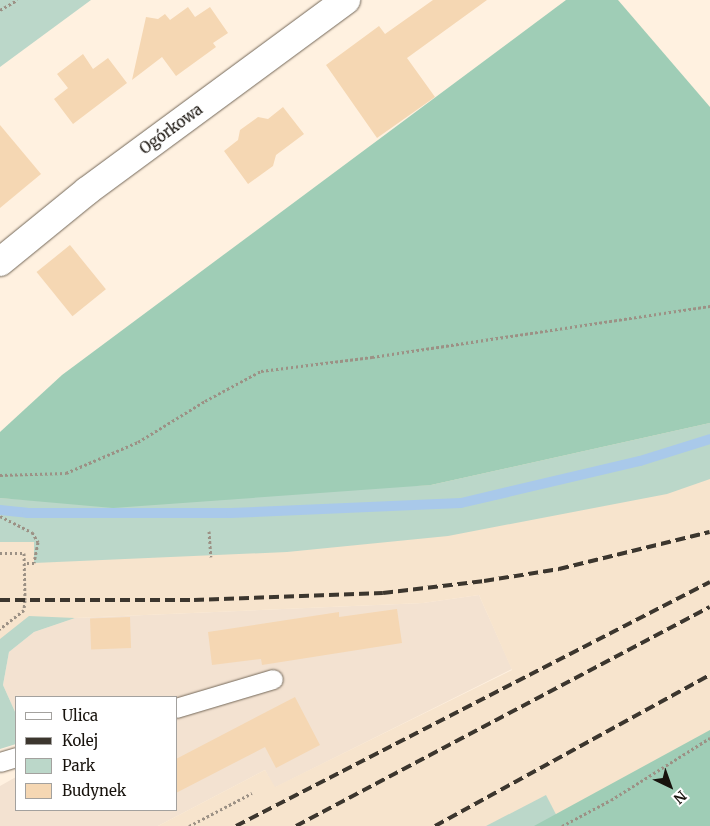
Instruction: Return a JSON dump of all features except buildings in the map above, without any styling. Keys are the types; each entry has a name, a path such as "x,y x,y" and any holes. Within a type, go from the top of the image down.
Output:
{"street":[{"name":"Ogórkowa","path":"0,262 87,191 346,0"}],"lane":[{"path":"178,707 273,679"},
{"path":"0,762 15,757"}],"path":[{"path":"0,10 17,0"},
{"path":"0,475 66,473 138,442 205,401 261,371 382,356 710,306"},
{"path":"0,516 32,532 38,542 34,563 24,563"},
{"path":"209,531 211,557"},
{"path":"0,553 24,552 24,610 0,629"},
{"path":"562,826 611,800 710,738"},
{"path":"189,826 252,793"}],"shaded area":[{"path":"710,423 710,826 158,826 265,770 275,787 512,670 479,595 423,603 75,618 0,643 0,498 431,485"},
{"path":"479,595 512,669 274,788 265,770 158,826 0,826 0,786 15,778 15,811 178,811 178,696 15,696 15,712 3,685 9,652 34,632 75,618 423,603"}],"green space":[{"path":"0,0 91,0 0,67"},
{"path":"566,0 618,0 710,107 710,423 431,485 113,508 0,498 0,432 62,375"},
{"path":"710,423 710,479 667,494 448,536 287,552 34,563 34,542 0,542 0,498 47,501 431,485"},
{"path":"29,616 75,618 34,632 9,652 3,685 15,712 15,744 0,749 0,639"},
{"path":"710,730 710,826 534,826"},
{"path":"546,795 562,826 486,826"}],"waterway":[{"path":"0,510 27,513 231,513 461,503 640,461 710,439"}],"railway":[{"path":"0,600 194,600 383,593 484,581 559,569 710,532"},
{"path":"236,826 710,582"},
{"path":"296,826 710,607"},
{"path":"435,826 710,675"}]}
